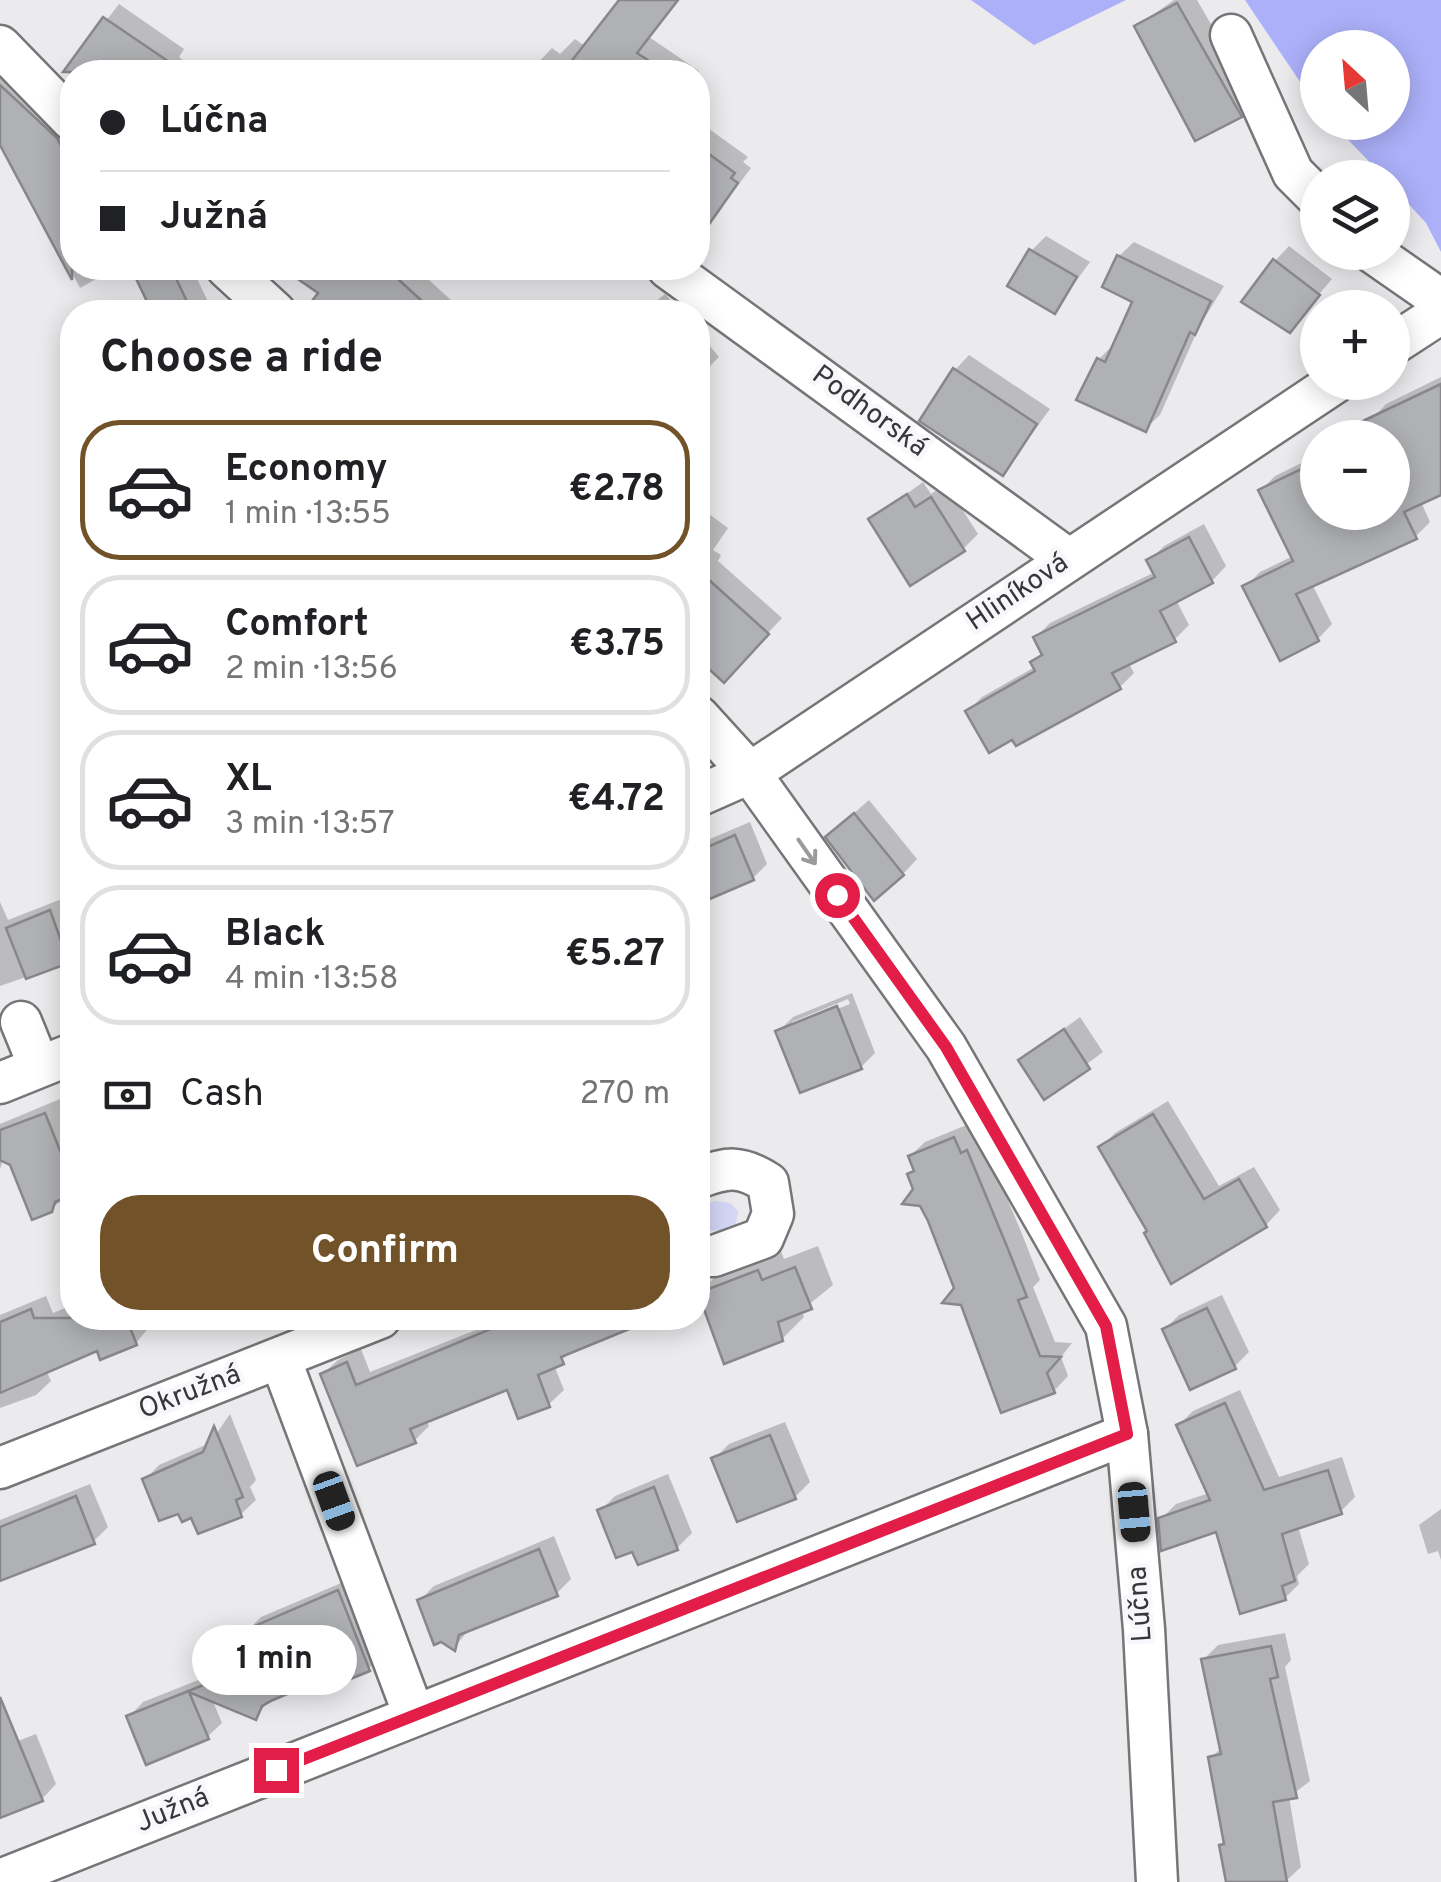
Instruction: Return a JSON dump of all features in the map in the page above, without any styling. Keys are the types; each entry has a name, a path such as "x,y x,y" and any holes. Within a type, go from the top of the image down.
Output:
{"street":[{"path":"1231,35 1293,173 1300,180"},
{"path":"0,46 60,108"},
{"path":"1398,270 1441,300"},
{"path":"240,280 262,300"},
{"name":"Podhorská","path":"684,280 1068,559"},
{"path":"1410,334 1441,314"},
{"name":"Hliníková","path":"710,791 750,773 1309,400"},
{"name":"Lúčna","path":"710,729 750,773 946,1047 1106,1326 1127,1434 1144,1629 1157,1882"},
{"path":"0,1083 60,1059"},
{"path":"710,1173 724,1168 746,1169 768,1183 773,1214 762,1238 710,1256"},
{"name":"Okružná","path":"0,1468 350,1330"},
{"path":"280,1358 414,1715"},
{"name":"Južná","path":"0,1880 1127,1434"}],"shaded area":[{"path":"971,0 1126,0 1034,45"},
{"path":"1245,0 1441,0 1441,252 1426,223 1410,206 1410,160 1368,160 1348,140 1410,140 1410,30 1300,30 1300,82"},
{"path":"710,1203 730,1203 738,1211 735,1230 710,1231"}],"building":[{"path":"619,0 678,0 637,53 648,60 572,60"},
{"path":"1177,3 1242,117 1195,141 1134,26"},
{"path":"103,17 166,60 72,60"},
{"path":"0,85 60,144 60,258 0,145"},
{"path":"710,155 735,173 731,178 738,183 710,223"},
{"path":"1029,249 1077,277 1055,314 1007,286"},
{"path":"1117,255 1211,301 1195,335 1190,332 1146,432 1076,400 1097,358 1105,362 1132,302 1102,287"},
{"path":"1273,259 1313,290 1300,290 1300,320 1290,333 1241,302"},
{"path":"137,280 177,280 186,300 146,300"},
{"path":"299,280 399,280 421,300 313,300 318,293"},
{"path":"953,368 1037,424 1003,476 919,421"},
{"path":"1441,384 1441,495 1410,509 1410,420 1365,420"},
{"path":"1300,470 1300,530 1410,530 1410,524 1417,539 1296,594 1319,641 1280,661 1242,586 1293,561 1258,490"},
{"path":"907,494 915,507 931,497 965,551 910,586 868,519"},
{"path":"1189,537 1213,583 1160,611 1176,642 1112,673 1121,689 1016,746 1012,740 989,753 965,711 1035,671 1030,662 1042,655 1033,637 1155,577 1146,560"},
{"path":"710,581 769,634 724,683 710,670"},
{"path":"854,813 904,875 874,901 825,837"},
{"path":"735,835 754,880 710,899 710,846"},
{"path":"50,910 60,938 60,966 26,979 6,928"},
{"path":"837,1006 862,1069 800,1093 775,1031"},
{"path":"1064,1029 1090,1069 1044,1100 1018,1060"},
{"path":"45,1113 60,1150 60,1200 55,1202 52,1212 32,1220 10,1165 0,1160 0,1130"},
{"path":"1153,1114 1204,1199 1239,1179 1267,1227 1171,1284 1144,1233 1147,1231 1098,1147"},
{"path":"954,1137 961,1153 967,1150 1027,1297 1018,1300 1040,1356 1061,1357 1047,1373 1055,1393 1001,1413 961,1305 942,1303 954,1288 928,1221 920,1206 902,1204 913,1189 907,1174 914,1171 908,1156"},
{"path":"795,1267 812,1309 778,1322 783,1341 724,1364 710,1326 710,1288 758,1270 762,1280"},
{"path":"1207,1308 1236,1369 1190,1390 1162,1329"},
{"path":"31,1309 34,1318 60,1318 60,1330 131,1330 137,1345 100,1360 97,1351 0,1393 0,1322"},
{"path":"488,1330 627,1330 561,1357 564,1364 538,1375 550,1407 518,1419 507,1390 410,1429 416,1443 357,1466 320,1374 347,1362 356,1385"},
{"path":"1225,1403 1264,1490 1328,1470 1342,1514 1282,1534 1295,1581 1282,1586 1286,1600 1240,1614 1216,1532 1161,1551 1158,1518 1210,1500 1176,1425"},
{"path":"214,1426 243,1497 236,1500 242,1517 198,1534 191,1518 182,1522 178,1514 159,1521 142,1479 203,1452"},
{"path":"770,1435 796,1499 737,1522 711,1458"},
{"path":"654,1487 678,1550 638,1565 632,1552 616,1558 597,1510"},
{"path":"76,1496 95,1544 0,1581 0,1527"},
{"path":"539,1549 558,1596 459,1635 455,1651 441,1642 434,1645 417,1600"},
{"path":"338,1590 370,1671 343,1682 339,1672 273,1700 262,1706 256,1720 189,1692 209,1739 146,1765 126,1716 216,1680 208,1661 249,1646 243,1631"},
{"path":"1271,1646 1278,1677 1270,1679 1297,1798 1273,1802 1287,1882 1226,1882 1219,1845 1224,1844 1208,1757 1221,1754 1201,1659"},
{"path":"0,1697 43,1801 0,1818"}],"route":[{"path":"276,1770 1127,1434 1106,1326 946,1047 837,895"}]}
